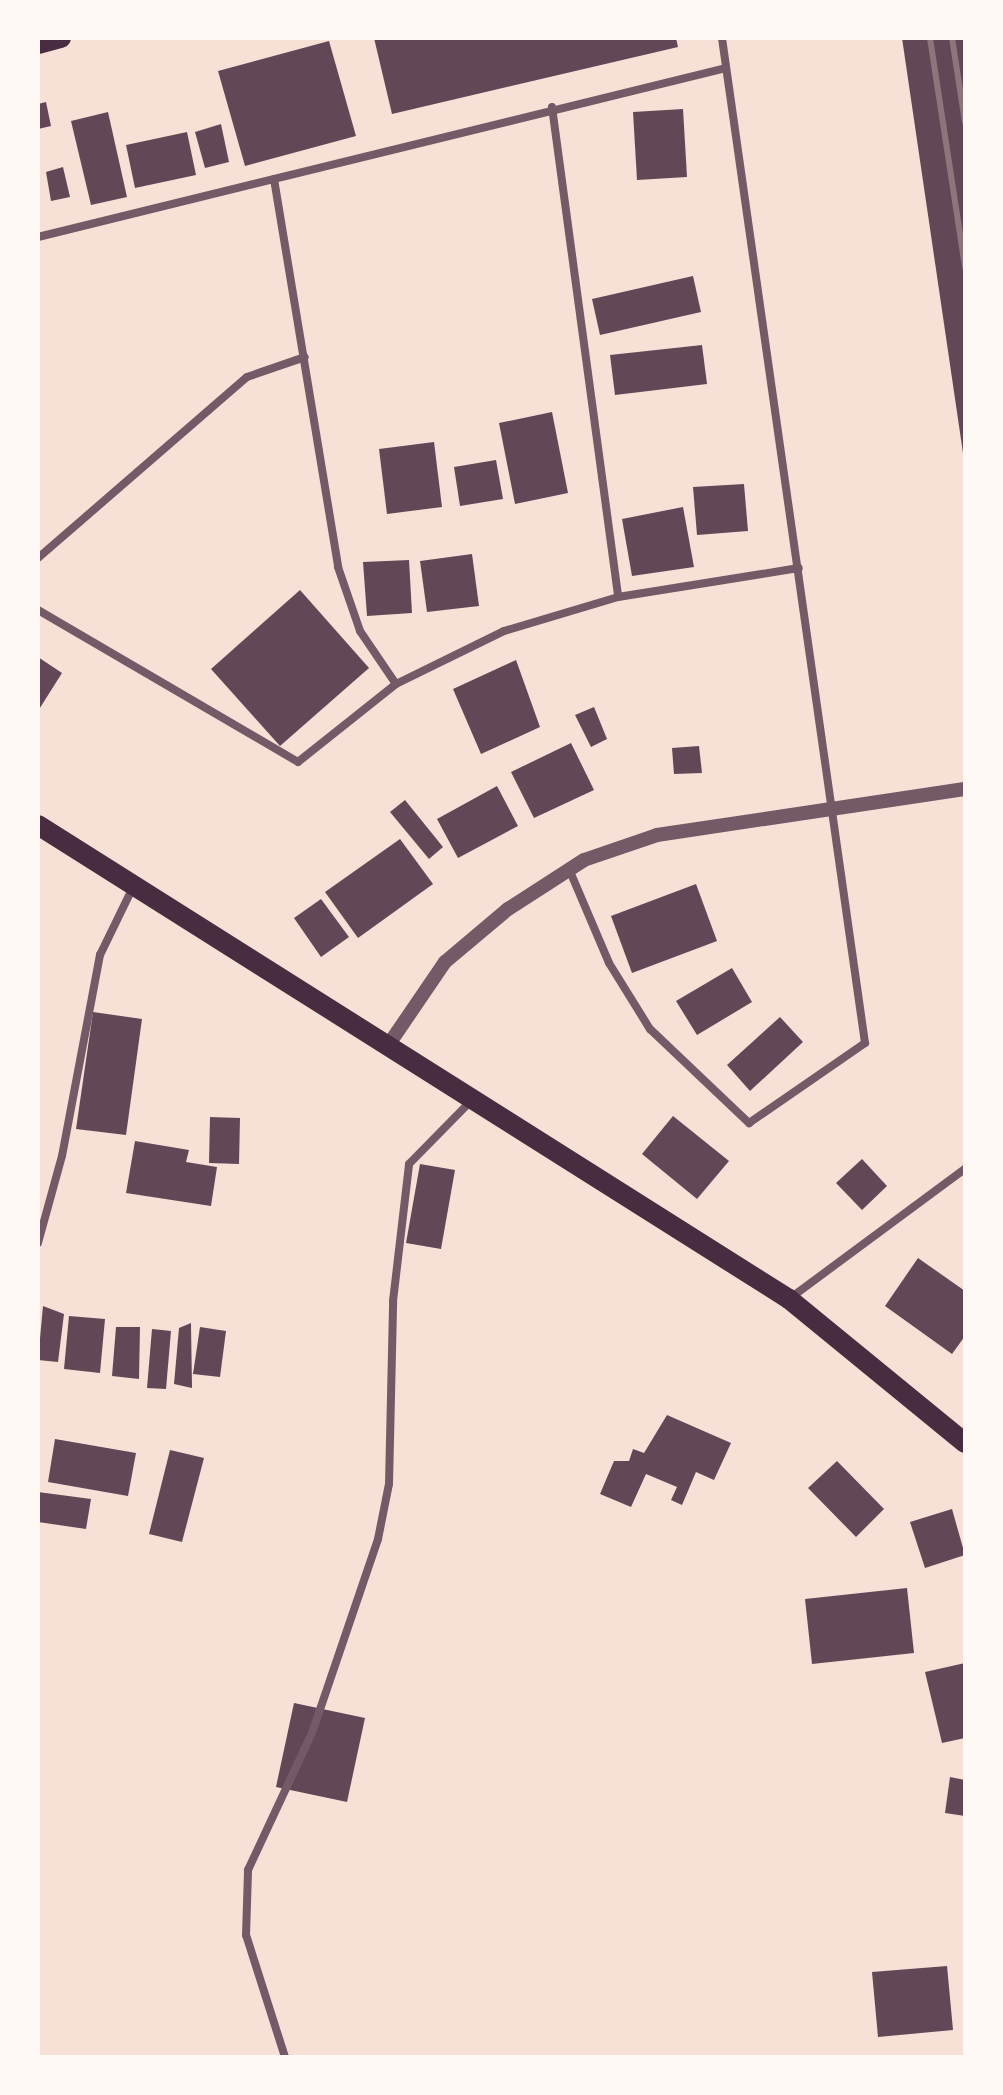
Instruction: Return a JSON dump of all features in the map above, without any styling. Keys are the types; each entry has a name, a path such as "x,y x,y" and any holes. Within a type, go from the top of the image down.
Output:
{"main road":[{"path":"38,44 61,38"},
{"path":"38,825 789,1299 965,1443"}],"street":[{"path":"569,869 609,963 650,1029 749,1123 865,1043 722,38"},
{"path":"38,237 552,107 726,68"},
{"path":"552,107 618,597"},
{"path":"274,179 338,567 360,631 396,684"},
{"path":"38,558 247,377 305,357"},
{"path":"38,610 298,762 396,684 504,631 618,597 799,568"},
{"path":"387,1047 445,962 508,909 569,869 657,835 965,789"},
{"path":"38,1243 62,1156 100,955 133,887"},
{"path":"285,2057 246,1935 248,1870 312,1733 378,1539 389,1484 393,1301 409,1164 472,1101"},
{"path":"789,1299 965,1169"}],"building":[{"path":"374,38 676,38 678,47 392,114"},
{"path":"902,38 965,38 965,453 963,453"},
{"path":"329,41 356,136 245,166 218,71"},
{"path":"46,102 51,126 38,129 38,104"},
{"path":"683,109 687,177 637,180 633,112"},
{"path":"108,112 127,197 91,205 71,121"},
{"path":"221,124 229,162 205,168 195,132"},
{"path":"187,132 196,175 135,188 126,145"},
{"path":"63,167 70,197 51,201 46,172"},
{"path":"693,276 701,312 600,335 592,299"},
{"path":"702,345 707,384 615,395 610,355"},
{"path":"552,412 568,493 515,504 499,423"},
{"path":"434,442 442,507 387,514 379,449"},
{"path":"496,460 503,499 460,506 454,467"},
{"path":"744,484 748,531 697,535 693,487"},
{"path":"683,507 694,567 632,576 622,519"},
{"path":"472,554 479,606 427,612 420,561"},
{"path":"409,560 412,613 367,616 363,562"},
{"path":"300,590 369,668 280,746 211,669"},
{"path":"38,657 62,673 38,711"},
{"path":"516,660 540,727 481,754 453,689"},
{"path":"594,707 607,739 591,747 575,715"},
{"path":"571,743 594,790 534,818 511,772"},
{"path":"699,746 702,773 674,774 672,748"},
{"path":"497,786 518,826 458,858 437,819"},
{"path":"405,800 443,847 429,859 390,812"},
{"path":"400,839 433,884 358,938 325,892"},
{"path":"696,884 717,941 632,973 611,916"},
{"path":"321,899 349,937 321,957 294,918"},
{"path":"732,968 752,1002 697,1035 676,1001"},
{"path":"93,1012 142,1019 126,1135 76,1129"},
{"path":"780,1017 803,1042 750,1091 727,1065"},
{"path":"673,1116 729,1161 697,1199 642,1154"},
{"path":"210,1117 240,1118 239,1164 209,1163"},
{"path":"135,1141 189,1150 186,1162 217,1167 211,1206 126,1193"},
{"path":"862,1159 887,1186 862,1210 836,1183"},
{"path":"420,1164 455,1170 441,1249 406,1243"},
{"path":"918,1258 965,1291 965,1336 952,1354 885,1306"},
{"path":"43,1306 64,1314 58,1362 38,1360"},
{"path":"69,1316 105,1319 100,1373 64,1369"},
{"path":"191,1323 192,1388 174,1384 179,1328"},
{"path":"116,1327 140,1327 139,1379 112,1376"},
{"path":"200,1327 226,1331 220,1377 193,1374"},
{"path":"152,1329 171,1331 166,1389 147,1388"},
{"path":"667,1415 731,1443 714,1480 696,1472 682,1505 671,1500 677,1487 646,1474 631,1507 600,1494 614,1461 629,1461 633,1449 644,1453"},
{"path":"55,1439 136,1453 128,1496 48,1482"},
{"path":"170,1450 204,1458 182,1542 149,1534"},
{"path":"837,1461 884,1509 856,1537 808,1488"},
{"path":"38,1492 91,1499 86,1529 38,1522"},
{"path":"952,1509 965,1555 925,1568 910,1522"},
{"path":"907,1588 914,1653 812,1664 805,1599"},
{"path":"965,1663 965,1738 942,1743 925,1672"},
{"path":"294,1703 365,1718 347,1802 276,1787"},
{"path":"950,1777 965,1780 965,1816 945,1813"},
{"path":"947,1966 953,2030 878,2037 872,1972"}],"railway":[{"path":"930,38 965,267"},
{"path":"952,38 965,122"}]}
